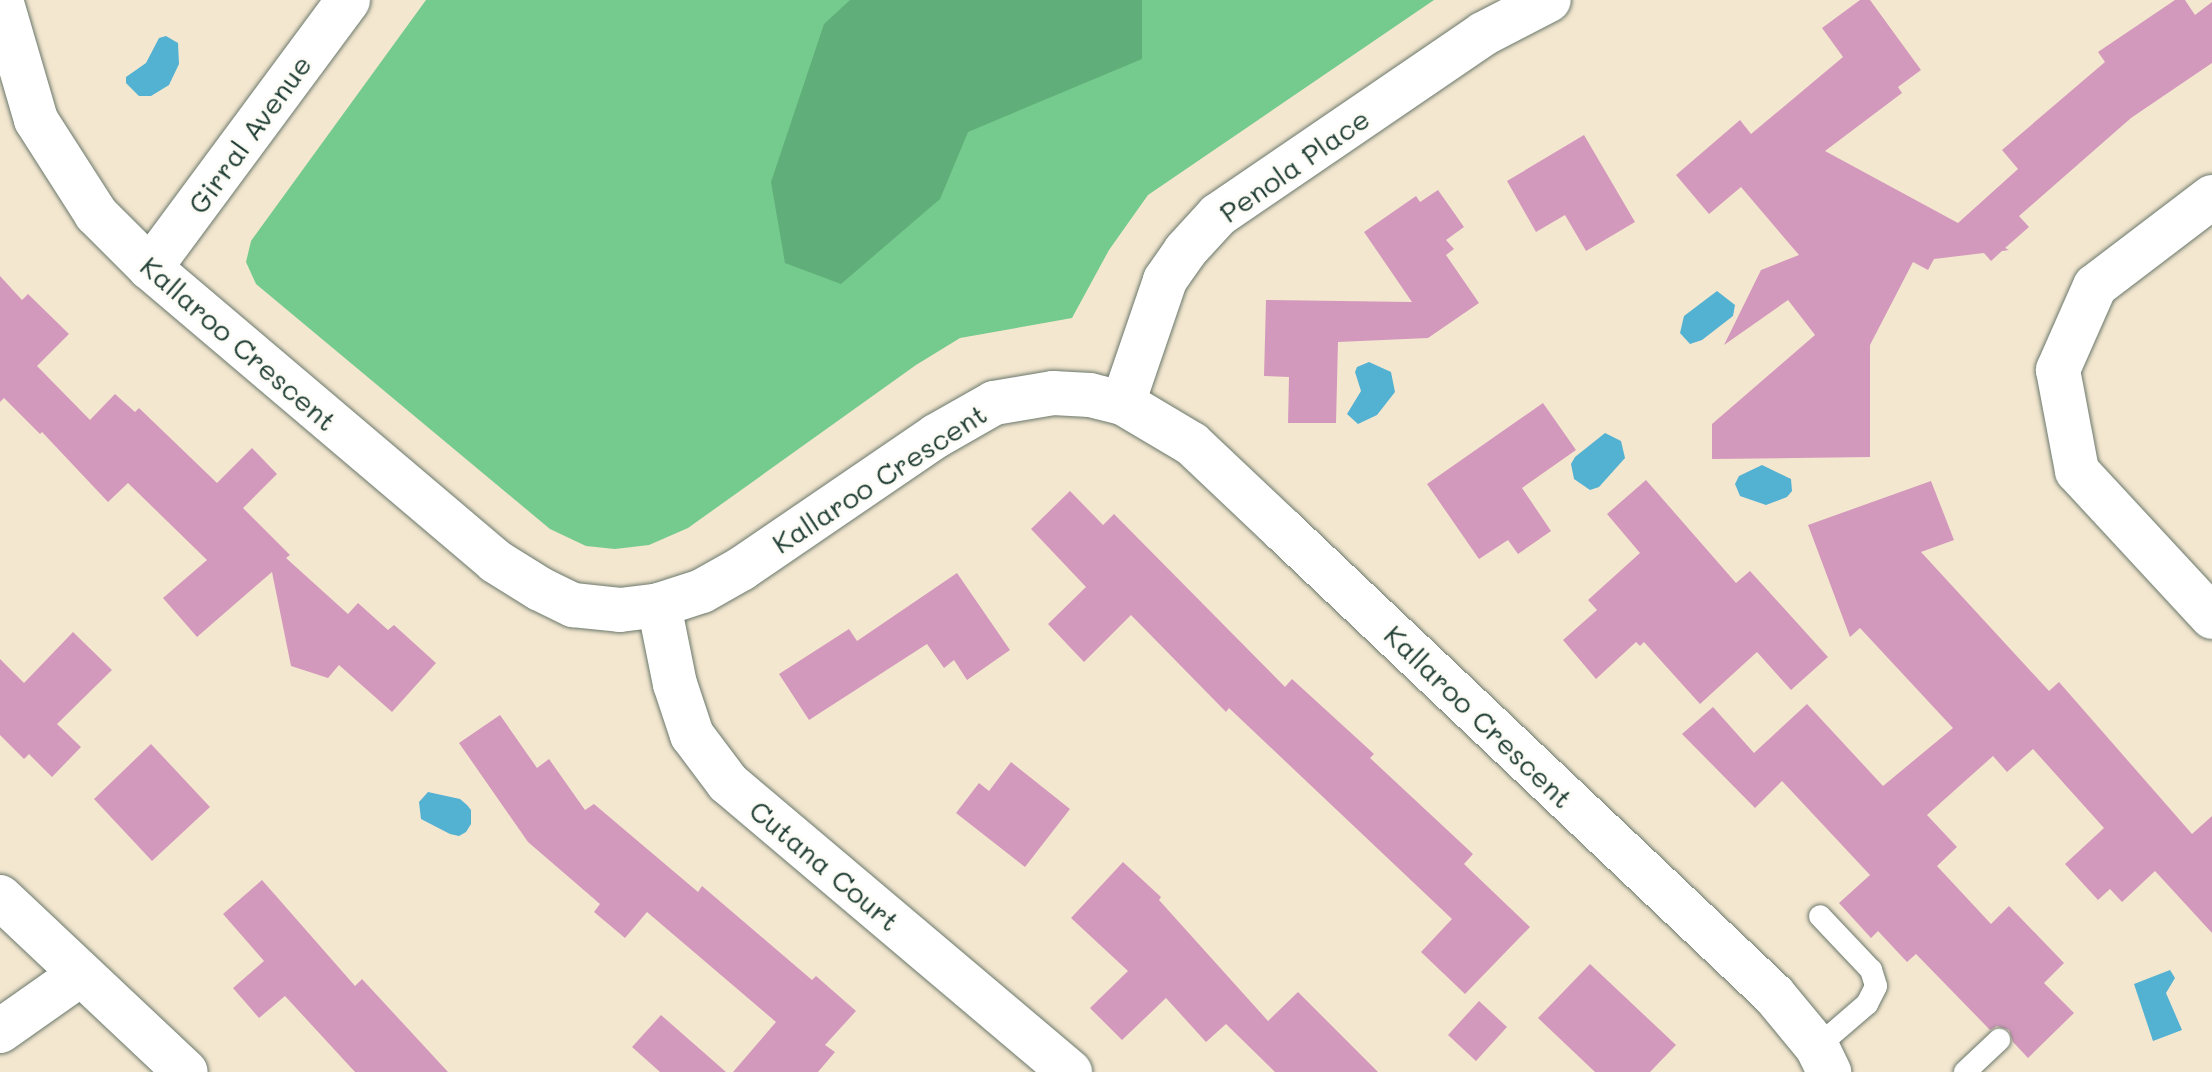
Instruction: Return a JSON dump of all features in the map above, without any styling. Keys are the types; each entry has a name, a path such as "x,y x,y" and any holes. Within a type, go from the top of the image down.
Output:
{"street":[{"name":"Kallaroo Crescent","path":"1,0 36,120 96,214 150,268 495,561 573,605 620,610 659,605 702,591 741,569 936,436 994,403 1053,393 1090,395 1123,403 1192,444 1774,995 1823,1060"},
{"name":"Girral Avenue","path":"150,268 348,0"},
{"name":"Penola Place","path":"1123,403 1165,280 1185,251 1218,215 1483,34 1549,0"},
{"path":"2212,197 2095,286 2058,370 2077,471 2212,617"},
{"name":"Cutana Court","path":"659,605 675,684 692,735 728,783 1070,1072"},
{"path":"0,897 186,1072"},
{"path":"0,1031 81,974"}],"lane":[{"path":"1820,916 1871,970 1876,986 1867,1004 1823,1060"},
{"path":"1965,1072 1999,1040"}],"green space":[{"path":"426,0 1434,0 1148,195 1109,250 1072,318 960,338 916,365 688,528 649,545 615,549 586,546 550,529 256,284 246,262 251,241"},
{"path":"850,0 1142,0 1142,59 968,132 940,199 841,284 785,263 771,182 824,24"}],"water":[{"path":"166,36 178,43 179,64 169,85 151,96 139,96 126,83 126,77 146,63 159,38"},
{"path":"1717,291 1735,305 1733,316 1702,340 1690,344 1680,333 1684,316"},
{"path":"1369,362 1391,372 1395,392 1377,415 1358,424 1347,414 1361,391 1355,372 1357,367"},
{"path":"1605,433 1621,441 1625,458 1599,487 1590,490 1574,479 1571,464 1575,457"},
{"path":"1762,465 1791,479 1792,491 1787,497 1766,505 1740,496 1735,484 1739,476"},
{"path":"428,792 460,799 467,805 471,810 471,824 466,832 459,836 450,834 421,819 419,802"},
{"path":"2170,970 2175,978 2166,993 2182,1030 2153,1041 2134,984"}],"building":[{"path":"1860,0 1870,0 1921,70 1898,87 1902,93 1825,151 1958,223 2018,169 2002,150 2105,62 2098,52 2175,0 2185,0 2195,15 2212,2 2212,63 2131,118 2019,216 2029,227 2005,248 2009,250 2002,251 1991,261 1984,253 1934,259 1928,270 1913,262 1870,345 1870,457 1712,459 1712,424 1815,335 1788,300 1724,345 1761,270 1799,255 1741,187 1709,214 1676,175 1740,120 1751,134 1843,57 1822,28"},
{"path":"1584,135 1635,222 1586,251 1565,215 1536,232 1507,181"},
{"path":"1438,190 1464,227 1446,240 1454,249 1446,255 1479,303 1428,338 1338,342 1336,423 1288,423 1289,377 1264,376 1266,300 1412,302 1364,232 1416,196 1420,202"},
{"path":"0,276 22,300 28,294 69,334 37,366 90,420 115,394 135,412 139,408 217,483 252,448 277,474 243,508 290,555 286,558 348,614 358,603 388,630 394,625 436,663 392,712 339,665 328,678 291,666 272,572 197,637 163,598 207,560 128,483 108,502 42,432 40,434 4,398 0,402"},
{"path":"1543,403 1576,450 1522,488 1551,531 1518,554 1508,540 1479,559 1427,484"},
{"path":"1646,480 1736,583 1750,571 1828,657 1791,690 1757,652 1700,704 1644,642 1640,646 1636,642 1596,679 1563,640 1597,610 1588,600 1640,553 1607,514"},
{"path":"1931,481 1954,540 1921,552 2049,691 2059,682 2192,834 2212,816 2212,933 2155,871 2122,902 2110,889 2098,900 2065,864 2104,828 2033,749 2007,772 1993,756 1927,815 1957,847 1937,866 1991,924 2009,906 2064,963 2044,983 2074,1013 2028,1058 2013,1042 2009,1030 1997,1026 1990,1030 1916,954 1907,962 1878,931 1871,938 1839,903 1870,875 1782,781 1755,808 1682,734 1713,707 1754,753 1807,704 1883,786 1953,728 1860,628 1850,637 1808,525"},
{"path":"1070,491 1103,525 1114,514 1285,687 1292,679 1374,754 1370,758 1473,854 1464,864 1530,927 1465,994 1421,952 1452,919 1229,708 1226,712 1131,615 1084,662 1048,624 1086,587 1031,529"},
{"path":"957,573 1010,650 967,680 954,660 944,668 927,644 809,720 779,674 849,629 857,641"},
{"path":"73,632 112,670 57,724 81,747 52,777 29,754 24,759 0,735 0,659 24,683"},
{"path":"500,715 537,768 549,759 585,810 594,804 698,892 702,886 812,980 816,976 856,1011 825,1045 835,1052 818,1072 733,1072 776,1022 647,912 625,938 594,912 600,904 528,842 459,743"},
{"path":"151,744 210,807 152,861 94,799"},
{"path":"1011,762 1070,809 1025,867 956,813 979,783 989,791"},
{"path":"1123,862 1161,897 1159,900 1268,1021 1298,992 1378,1072 1275,1072 1226,1024 1206,1042 1166,998 1122,1040 1090,1008 1128,971 1071,918"},
{"path":"262,880 355,986 362,979 448,1072 355,1072 285,996 259,1018 233,988 264,961 223,914"},
{"path":"1590,964 1676,1045 1650,1072 1595,1072 1538,1018"},
{"path":"1479,1001 1507,1027 1476,1061 1448,1035"},
{"path":"661,1015 726,1072 660,1072 632,1047"}]}
